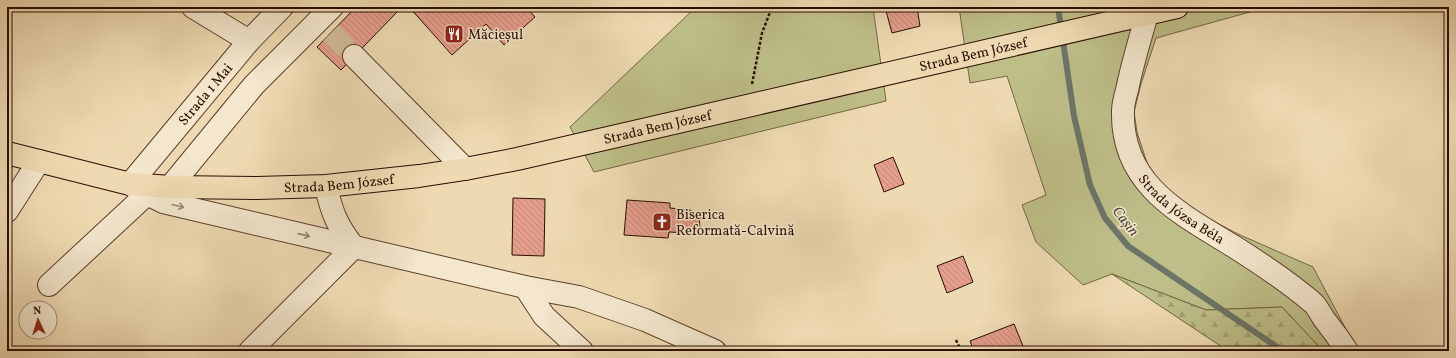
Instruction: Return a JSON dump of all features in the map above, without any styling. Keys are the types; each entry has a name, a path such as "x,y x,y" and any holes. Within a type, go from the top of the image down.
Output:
{"highway":[{"name":"Strada Bem József","path":"7,153 138,189 170,187 258,188 326,186 419,176 517,159 1177,7"}],"street":[{"path":"193,7 249,41"},
{"name":"Strada 1 Mai","path":"49,285 138,189 249,41 282,7"},
{"name":"Strada Józsa Béla","path":"1147,14 1130,75 1123,109 1123,127 1135,166 1151,188 1173,208 1269,270 1313,303 1347,351"},
{"path":"170,187 254,85 327,20"},
{"path":"354,56 465,169"},
{"path":"7,211 39,161"},
{"path":"250,351 354,247 344,235 330,206 326,186"},
{"name":"Strada Bem József","path":"138,189 164,202 525,287 579,297 645,320 715,351"},
{"path":"525,287 544,316 582,351"}],"path":[{"path":"748,106 762,33 772,7"},
{"path":"956,340 961,351"}],"green space":[{"path":"696,7 873,7 886,101 594,172 570,127"},
{"path":"959,7 1268,7 1156,38 1141,84 1134,112 1137,132 1148,166 1161,186 1194,211 1238,234 1313,267 1359,351 1323,351 1282,307 1206,310 1112,274 1083,285 1036,242 1022,205 1046,195 1007,76 970,83"},
{"path":"1112,274 1206,310 1282,307 1323,351 1228,351"}],"building":[{"path":"356,7 394,7 398,11 341,70 317,47"},
{"name":"Măcieșul","path":"409,7 526,7 535,17 504,45 486,24 452,55"},
{"path":"885,7 917,7 920,26 892,33"},
{"path":"893,157 904,184 884,192 874,165"},
{"path":"513,198 545,199 544,256 512,255"},
{"name":"Biserica Reformată-Calvină","path":"627,200 670,203 670,208 690,210 699,215 700,228 689,233 669,232 668,238 624,235"},
{"path":"963,256 973,282 947,293 937,266"},
{"path":"1014,324 1023,346 1009,351 1004,351 1002,348 994,351 974,351 970,341"}],"waterway":[{"name":"Cașin","path":"1058,7 1074,116 1090,185 1105,218 1128,246 1283,351"}],"tunnel":[{"path":"331,33 354,56"}],"place":[{"name":"Măcieșul","path":"454,34"},
{"name":"Biserica Reformată-Calvină","path":"662,222"}]}
